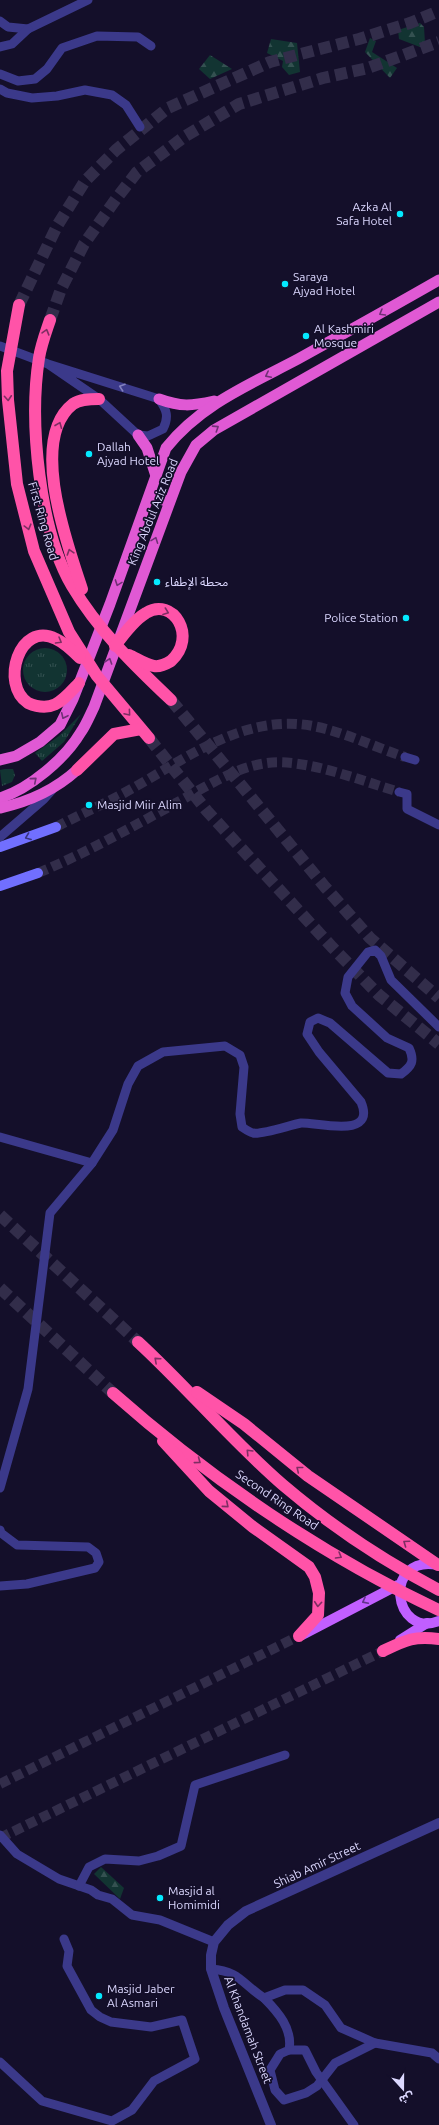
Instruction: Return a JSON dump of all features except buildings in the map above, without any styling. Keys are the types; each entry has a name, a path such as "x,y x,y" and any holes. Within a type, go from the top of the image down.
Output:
{"highway":[{"path":"416,293 439,276"},
{"name":"King Abdul Aziz Road","path":"0,760 16,756 34,745 60,725 79,683 150,495 166,448 178,432 220,400 356,328 439,280"},
{"name":"King Abdul Aziz Road","path":"0,798 13,794 29,784 72,746 82,731 94,707 169,502 181,472 196,444 214,430 439,302"},
{"name":"First Ring Road","path":"19,304 3,376 17,484 34,551 68,632 97,676 145,733 114,734 77,770"},
{"name":"First Ring Road","path":"50,320 39,356 34,400 36,447 52,537 77,587 96,619 116,647 171,700"},
{"path":"77,587 55,493 52,447 58,426 64,413 73,404 84,400 99,399"},
{"path":"159,399 177,405 193,406 220,400"},
{"path":"138,435 147,448 156,476"},
{"path":"150,495 169,502"},
{"path":"157,609 167,611 176,617 181,625 184,635 178,654 168,663 159,666 146,663 116,647 146,612 157,609"},
{"path":"79,683 62,701 47,708 35,706 23,701 16,695 10,681 13,656 28,640 42,636 56,638 70,649 97,676"},
{"path":"0,808 32,798 55,786 77,770"},
{"name":"Second Ring Road","path":"138,1342 176,1377 259,1462 284,1485 359,1543 439,1590"},
{"path":"176,1377 244,1424 308,1476 439,1565"},
{"name":"Second Ring Road","path":"114,1393 140,1417 239,1492 305,1536 404,1594 439,1610"},
{"path":"140,1417 209,1491 253,1527 309,1568 315,1577 319,1593 318,1615 299,1636"},
{"path":"383,1651 404,1640 419,1637 439,1639"}],"main road":[{"path":"0,847 56,827"},
{"path":"0,886 38,873"},
{"path":"439,1565 429,1564 415,1567 404,1576 400,1584 399,1598 404,1611 418,1622 428,1623 439,1621"},
{"path":"299,1636 400,1584"},
{"path":"383,1651 428,1623"}],"street":[{"path":"0,47 12,44 28,29 88,0"},
{"path":"0,21 8,27 28,29"},
{"path":"0,74 18,81 35,79 47,69 62,48 97,36 138,38 151,46"},
{"path":"0,89 7,94 32,98 57,96 85,90 112,95 126,105 140,127"},
{"path":"0,346 48,364 159,399 166,410 167,422 163,429 148,436 138,435 99,399 48,364"},
{"path":"404,757 415,760"},
{"path":"0,837 44,799 55,786"},
{"path":"403,793 407,809 439,825"},
{"path":"0,1488 28,1389 50,1213 92,1163 113,1130 128,1084 138,1066 163,1052 225,1046 240,1055 244,1067 240,1114 242,1127 254,1133 303,1123 339,1128 355,1124 362,1117 364,1108 361,1102 319,1052 307,1034 310,1022 318,1018 330,1023 388,1073 402,1074 411,1067 413,1058 409,1048 387,1038 352,1006 345,993 348,977 368,952 375,950 381,956 391,980 439,1026"},
{"path":"0,1137 92,1163"},
{"path":"0,1530 1,1533 17,1545 88,1547 96,1553 99,1562 95,1568 27,1584 0,1586"},
{"path":"79,1886 89,1867 105,1859 139,1861 158,1856 181,1846 195,1785 285,1755"},
{"name":"Shiab Amir Street","path":"214,1942 228,1925 246,1911 439,1823"},
{"path":"0,1835 17,1854 33,1865 59,1879 91,1890 98,1895 112,1899 132,1915 160,1920 214,1942"},
{"path":"0,2062 42,2101 112,2121 132,2110 154,2081 195,2059 182,2020 151,2027 111,2022 91,2010 67,1966 69,1952 64,1939"},
{"name":"Al Khandamah Street","path":"214,1942 211,1955 211,1969 224,2008 271,2125"},
{"path":"211,1969 227,1970 237,1976 264,1998 278,2012 287,2029 291,2042 289,2050"},
{"path":"264,1998 285,1990 303,1990 325,2005 341,2028 376,2043 432,2053 439,2059"},
{"path":"354,2125 321,2079 305,2050 289,2050 280,2054 270,2070 275,2090 284,2100 306,2093 317,2086 321,2079 335,2063 376,2043"}],"green space":[{"path":"420,23 424,27 425,43 420,47 399,39 398,30"},
{"path":"370,38 376,41 372,52 397,68 390,78 365,52"},
{"path":"271,39 297,43 300,72 289,75 282,67 283,61 267,53"},
{"path":"210,55 232,69 210,79 199,69"},
{"path":"41,648 49,648 61,654 67,666 67,674 61,686 49,692 41,692 29,686 23,674 23,666 29,654"},
{"path":"81,714 64,742 42,761 35,753 59,736"},
{"path":"13,769 15,775 12,782 2,786 0,770"},
{"path":"101,1867 124,1888 120,1899 94,1874"}],"tunnel":[{"path":"19,305 57,226 85,181 116,150 168,108 270,62 359,39 410,23 439,11"},
{"path":"50,320 61,289 84,244 116,199 137,172 184,137 239,104 323,78 368,68 439,42"},
{"path":"171,700 325,887 370,938 439,998"},
{"path":"56,827 124,793 207,746 228,736 251,729 273,725 297,724 324,728 405,757"},
{"path":"149,738 207,811 332,947 379,995 439,1044"},
{"path":"38,873 108,840 232,773 255,765 282,762 316,767 399,792"},
{"path":"0,1215 138,1342"},
{"path":"0,1288 113,1393"},
{"path":"0,1784 299,1636"},
{"path":"0,1838 383,1651"}],"place":[{"name":"Azka Al Safa Hotel","path":"400,214"},
{"name":"Saraya Ajyad Hotel","path":"285,284"},
{"name":"Al Kashmiri Mosque","path":"306,336"},
{"name":"Dallah Ajyad Hotel","path":"89,454"},
{"name":"محطة الإطفاء","path":"157,582"},
{"name":"Police Station","path":"406,618"},
{"name":"Masjid Miir Alim","path":"89,805"},
{"name":"Masjid al Homimidi","path":"160,1898"},
{"name":"Masjid Jaber Al Asmari","path":"99,1996"}]}
